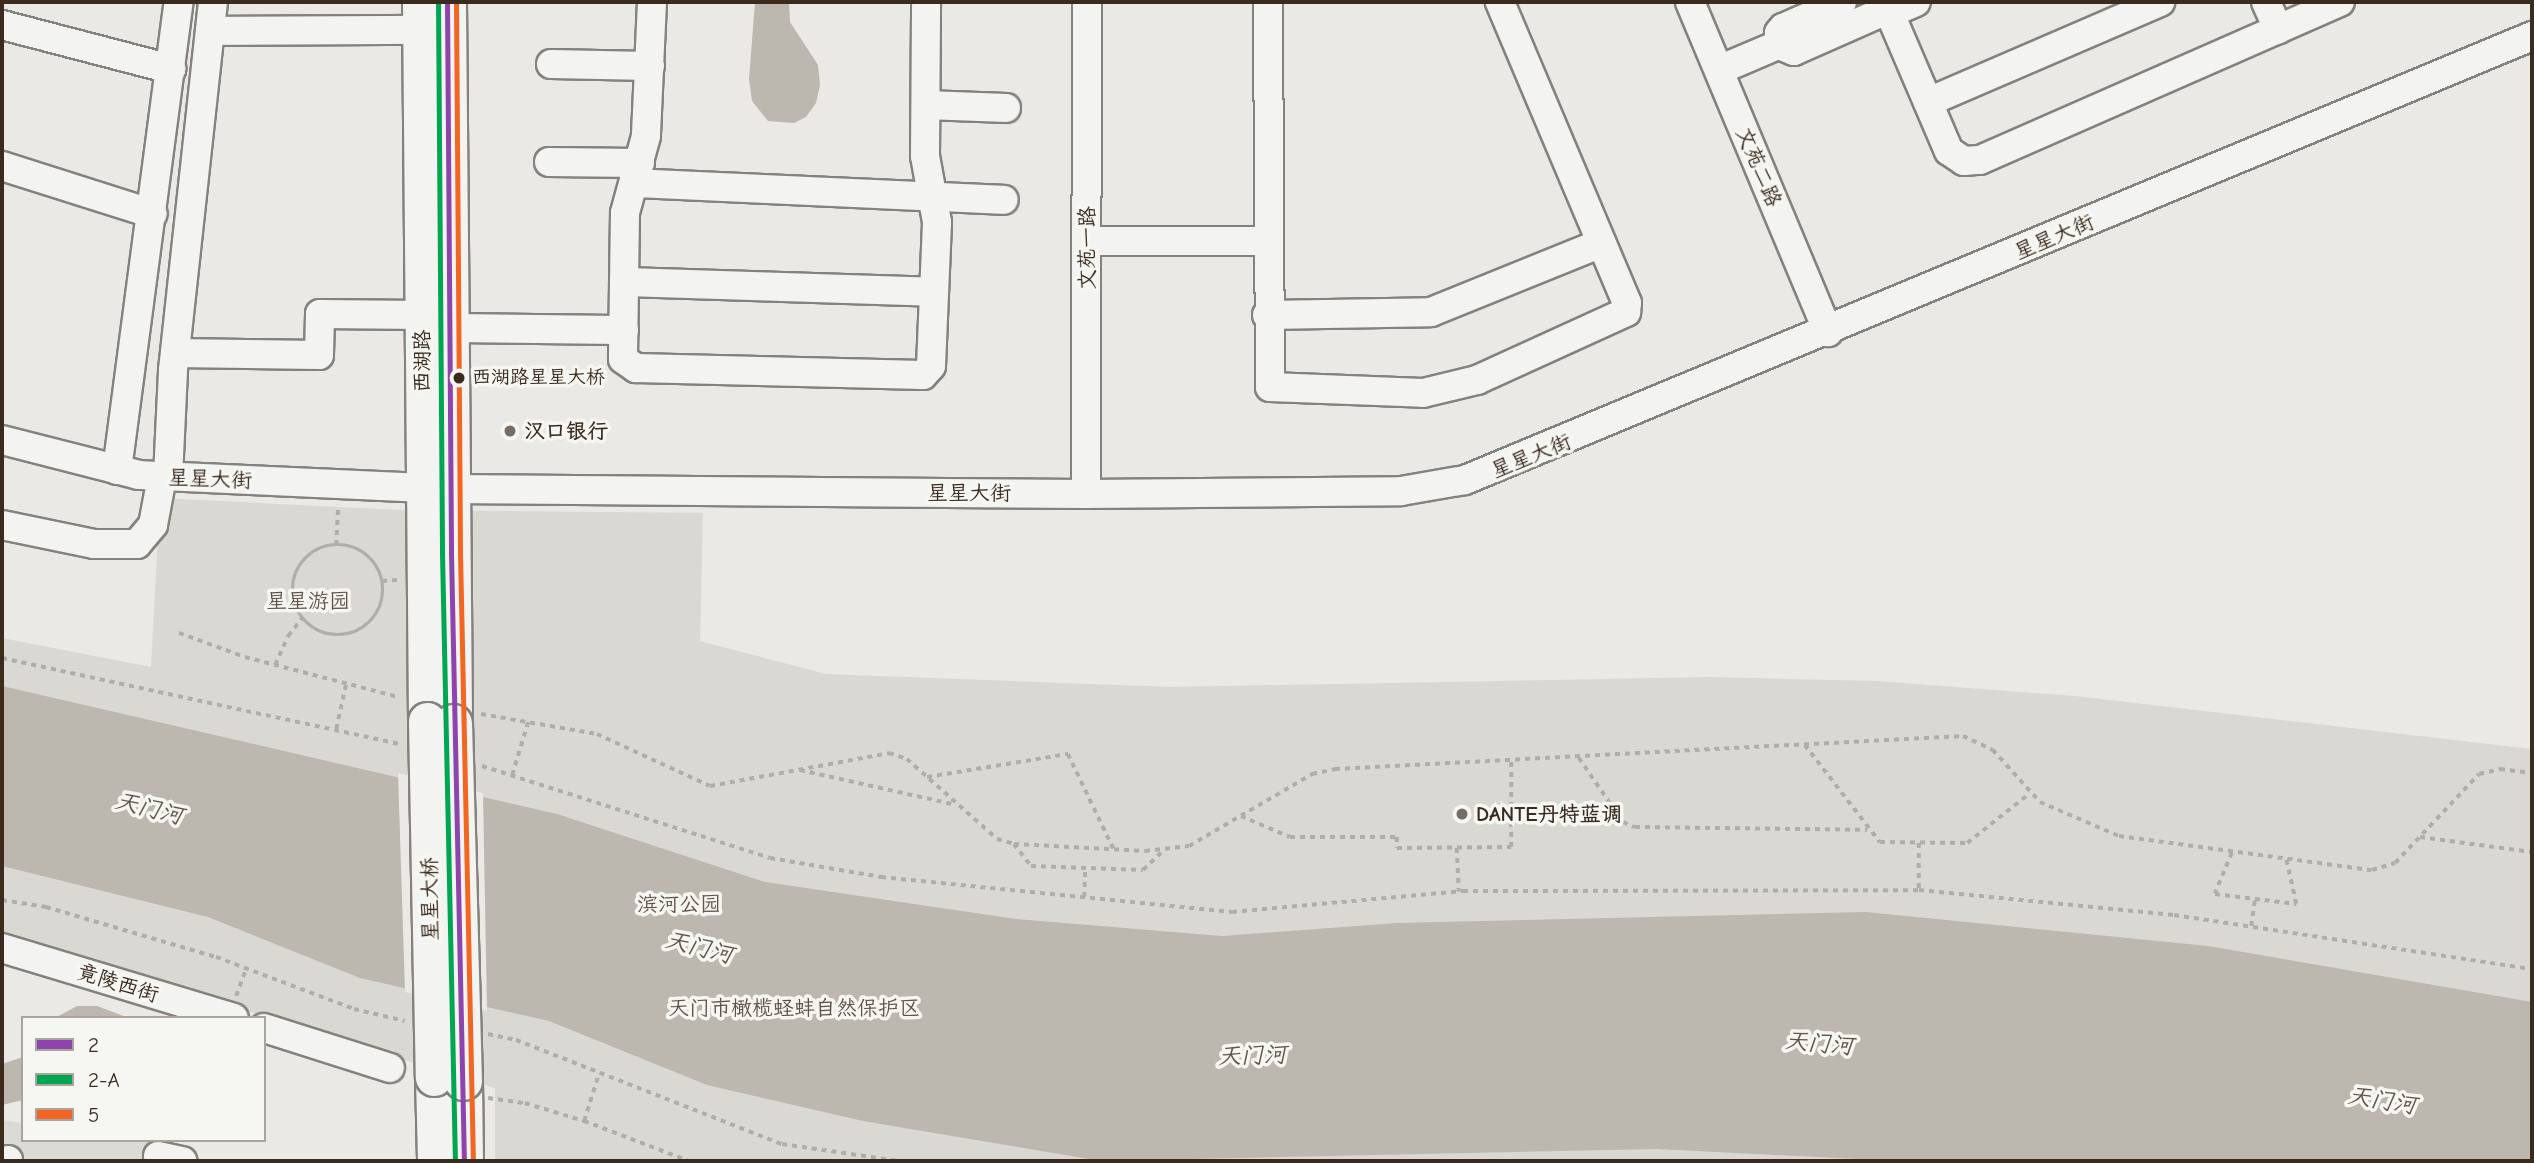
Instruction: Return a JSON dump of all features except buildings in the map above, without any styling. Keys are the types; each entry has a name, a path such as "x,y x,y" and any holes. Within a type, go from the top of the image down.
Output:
{"main road":[{"name":"西湖路","path":"435,322 447,2"},
{"name":"西湖路","path":"421,16 435,322 435,720"},
{"name":"星星大桥","path":"435,720 460,1085"},
{"path":"436,1161 460,1085"},
{"path":"460,1085 464,1161"}],"street":[{"path":"117,470 179,2"},
{"path":"2,526 94,544 137,544 153,525 165,477 174,353 213,2"},
{"path":"652,2 650,66 637,173 625,213 623,359 636,368 923,375 931,366 937,222 925,156 926,2"},
{"name":"文苑一路","path":"1086,494 1087,2"},
{"path":"1268,2 1267,315 1270,387 1423,393 1451,388 1626,312 1627,303 1500,2"},
{"name":"文苑二路","path":"1690,2 1828,332"},
{"path":"1780,44 1783,28 1842,2"},
{"path":"1718,70 1780,44 1794,51 1888,8 1916,2"},
{"path":"1928,102 2161,2"},
{"path":"2266,2 2278,29"},
{"path":"1888,8 1949,151 1964,161 1980,160 2340,2"},
{"path":"210,31 421,16"},
{"path":"2,24 171,69"},
{"name":"星星大街","path":"2,440 117,470 165,477 436,488 1086,494 1401,491 1465,481 1828,332 2532,36"},
{"path":"551,64 650,66"},
{"path":"926,105 1006,107"},
{"path":"549,162 637,173 1004,200"},
{"path":"2,166 153,214"},
{"path":"1087,241 1267,242"},
{"path":"1267,315 1431,313 1602,243"},
{"path":"624,282 934,292"},
{"path":"174,353 319,355 320,314 624,330"},
{"name":"竟陵西街","path":"2,948 228,1016"},
{"path":"266,1029 390,1068"}],"path":[{"path":"336,545 338,484"},
{"path":"336,545 364,552 382,581 381,604 363,627 334,635 319,630 303,617 293,595 300,566 309,555 336,545"},
{"path":"382,581 400,580"},
{"path":"275,666 288,636 303,617"},
{"path":"180,633 275,666 346,684 435,720"},
{"path":"2,658 336,729 435,720 528,722 597,734 710,786 889,753 907,759 997,839 1014,844 1114,850 1165,850 1189,846 1312,774 1335,769 1511,762 1963,736 1993,750 2030,793 2119,836 2232,853 2384,868 2395,863 2479,774 2500,769 2532,773"},
{"path":"336,729 346,684"},
{"path":"512,775 528,722"},
{"path":"1805,745 1867,830 1880,842 1967,843 2030,793"},
{"path":"927,777 1068,754 1114,850"},
{"path":"1579,758 1623,822 1635,827 1867,830"},
{"path":"1240,815 1290,837 1397,837 1397,849 1511,847 1511,762"},
{"path":"474,763 770,858 881,877 1232,912 1459,892 1919,890 2251,926 2532,969"},
{"path":"799,769 958,805"},
{"path":"2419,837 2532,852"},
{"path":"1919,842 1919,890"},
{"path":"1014,844 1031,866 1143,870 1165,850"},
{"path":"1457,848 1459,892"},
{"path":"2232,853 2214,894 2296,904 2286,859"},
{"path":"1084,897 1085,868"},
{"path":"2251,926 2255,899"},
{"path":"231,1016 246,969"},
{"path":"584,1121 599,1073"},
{"path":"460,1085 584,1121 689,1161"}],"shaded area":[{"path":"2,1120 21,1123 21,1142 155,1142 152,1161 2,1161"}],"green space":[{"name":"滨河公园","path":"160,498 402,510 703,513 700,641 826,674 1171,687 1709,677 1877,681 2075,696 2532,749 2532,1161 495,1161 495,1088 2,935 2,638 151,667"}],"water":[{"path":"755,2 789,2 790,22 818,65 820,85 816,103 806,117 794,123 768,121 752,101 749,79"},
{"name":"天门市橄榄蛏蚌自然保护区","path":"2,686 557,814 765,882 1016,919 1222,936 1397,923 1866,912 2208,946 2532,1002 2532,1161 1897,1161 1657,1149 1101,1161 863,1121 707,1085 549,1021 360,978 208,917 2,866"},
{"path":"77,1006 97,1006 124,1016 59,1016"},
{"path":"21,1058 21,1100 2,1105 2,1064"}],"pier":[{"path":"398,773 483,793 487,1011 405,992"}],"transit line":[{"name":"2-A","path":"438,2 442,553 455,1161"},
{"name":"2","path":"447,2 451,553 464,1161"},
{"name":"5","path":"456,2 460,553 473,1161"}],"place":[{"name":"西湖路星星大桥","path":"459,378"},
{"name":"汉口银行","path":"510,431"},
{"name":"DANTE丹特蓝调","path":"1462,814"}],"park label":[{"name":"星星游园","path":"308,601"}],"water label":[{"name":"天门河","path":"149,809"},
{"name":"天门河","path":"699,948"},
{"name":"天门河","path":"1819,1044"},
{"name":"天门河","path":"1252,1056"},
{"name":"天门河","path":"2382,1101"}]}
